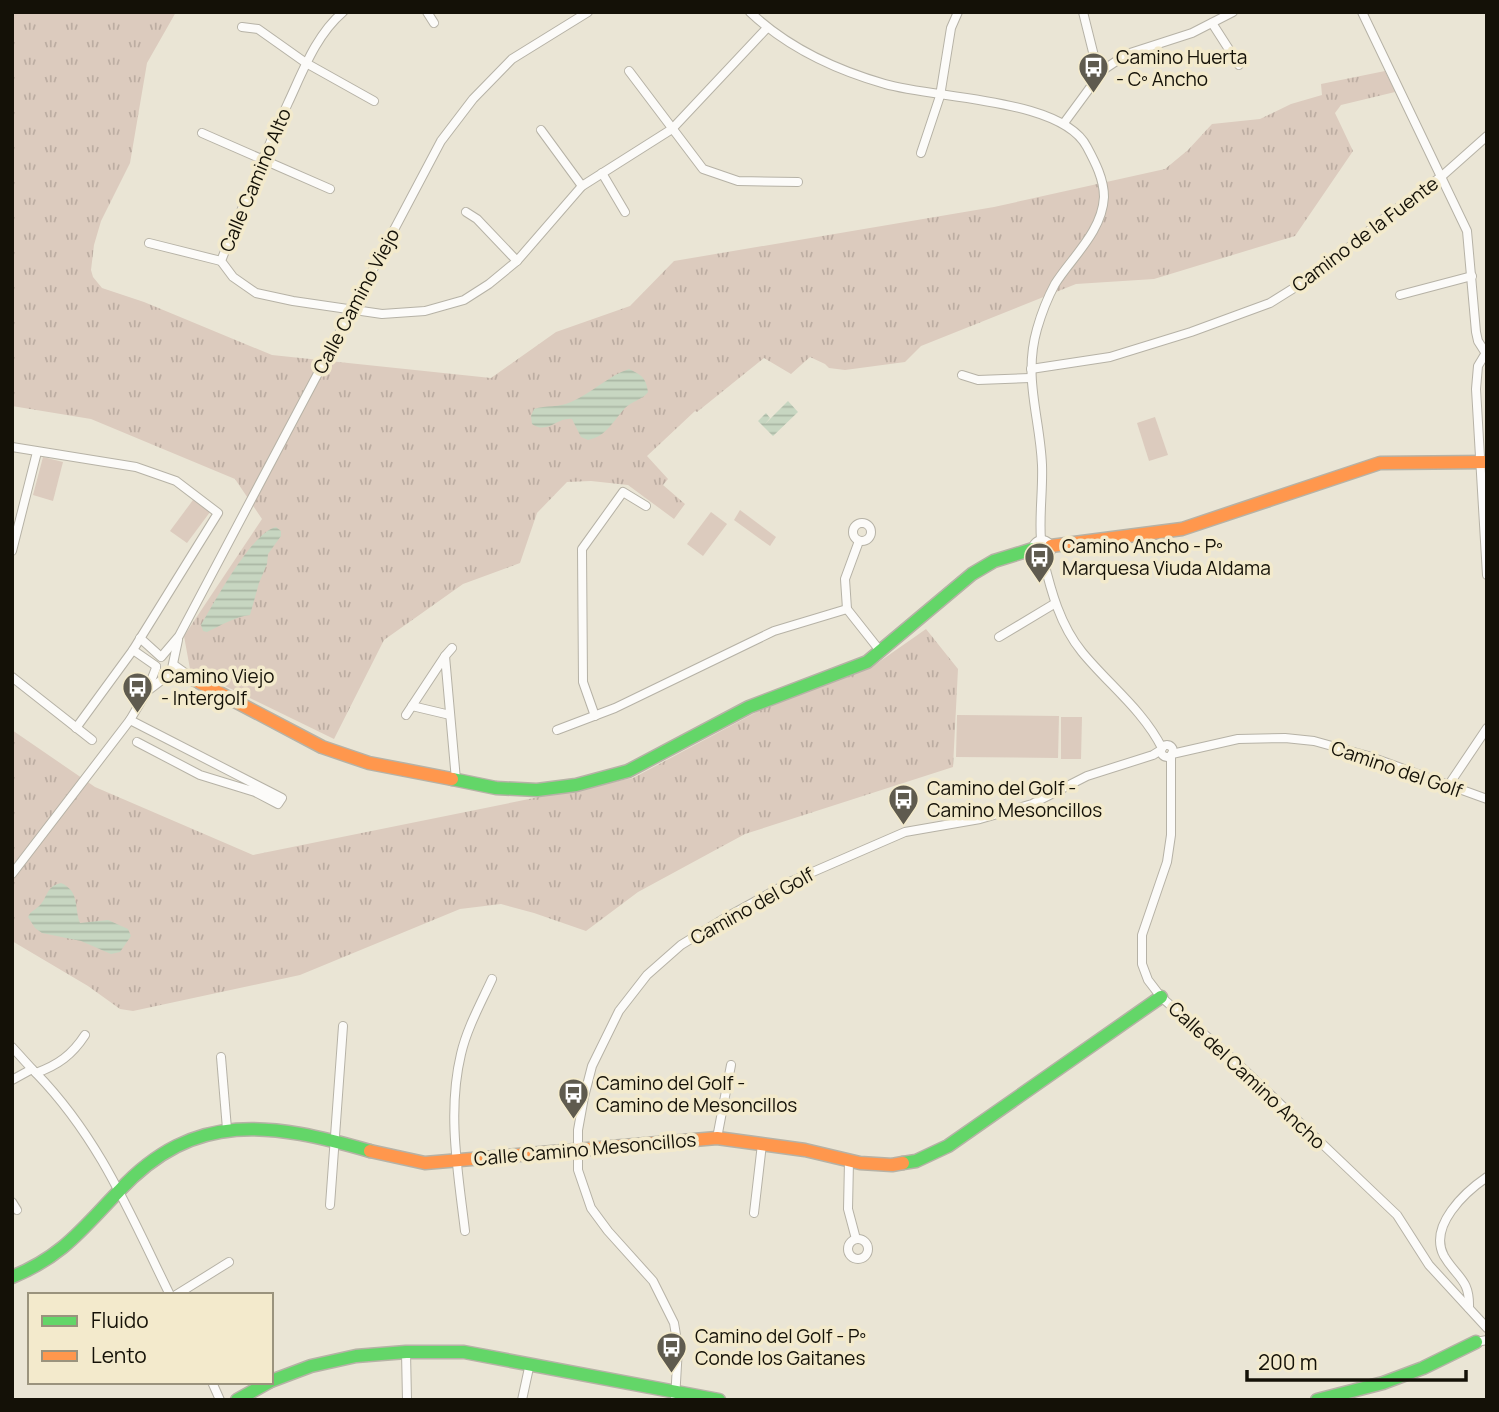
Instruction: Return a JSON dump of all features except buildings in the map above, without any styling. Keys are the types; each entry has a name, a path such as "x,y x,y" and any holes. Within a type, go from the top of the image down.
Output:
{"street":[{"name":"Calle Camino Alto","path":"343,12 329,24 306,63 262,159 221,261 233,277 256,293 382,314 425,311 451,304 464,300 489,284 517,261 582,186 672,129 767,28"},
{"path":"427,12 434,23"},
{"name":"Calle Camino Viejo","path":"12,874 130,720 147,691 159,662 179,636 441,141 473,99 512,59 588,12"},
{"path":"750,12 767,28 803,51 840,68 885,84 940,96 1009,105 1040,113 1064,123 1084,142 1101,180 1104,198 1086,243 1054,286 1038,326 1031,373 1042,463 1042,548 1054,604 1081,651 1119,691 1167,752"},
{"path":"921,153 940,96 951,28 958,12"},
{"path":"1083,12 1095,60 1103,70"},
{"path":"1064,123 1103,70 1127,54 1192,33 1233,12"},
{"path":"1362,12 1467,231 1476,331 1478,341 1486,351 1478,366 1477,375 1487,575"},
{"path":"1212,23 1239,65"},
{"path":"242,27 258,29 306,63 374,101"},
{"path":"629,71 703,169 738,181 798,182"},
{"path":"541,130 582,186"},
{"path":"202,133 330,189"},
{"name":"Camino de la Fuente","path":"962,375 978,380 1031,373 1110,357 1191,332 1270,303 1318,273 1388,215 1441,176 1487,136"},
{"path":"602,173 625,212"},
{"path":"467,212 517,261"},
{"path":"149,243 221,261"},
{"path":"1401,295 1472,276"},
{"path":"12,447 136,467 176,481 218,513 133,650 76,728"},
{"path":"12,551 37,452"},
{"path":"172,668 322,747 369,763 496,788 537,790 576,785 628,771 749,708 867,662 972,573 994,561 1042,548 1182,529 1380,463 1483,463"},
{"path":"595,716 583,682 582,549 624,492 646,506"},
{"path":"859,541 845,579 848,609 881,652"},
{"path":"999,637 1054,604"},
{"path":"557,730 595,716 774,631 848,609"},
{"name":"Calle Camino Viejo","path":"147,691 172,668 179,636"},
{"path":"140,638 159,662 160,674 172,668"},
{"path":"406,715 452,648"},
{"path":"133,650 159,662 172,657 172,668"},
{"path":"445,656 456,780"},
{"path":"12,677 92,740"},
{"path":"412,706 450,715"},
{"path":"130,720 282,798 278,804 255,792 210,779 137,742"},
{"path":"1448,786 1487,727"},
{"name":"Camino del Golf","path":"675,1395 678,1346 674,1322 653,1281 591,1209 580,1179 577,1149 584,1097 592,1066 619,1011 647,975 681,945 792,881 905,832 980,820 1031,804 1087,776 1167,752 1238,739 1285,738 1314,741 1368,756 1487,799"},
{"name":"Calle del Camino Ancho","path":"1167,752 1171,835 1167,862 1146,920 1141,946 1142,964 1148,980 1161,997 1233,1059 1397,1215 1429,1265 1487,1330"},
{"path":"465,1231 453,1119 457,1075 461,1050 492,979"},
{"name":"Calle Camino Mesoncillos","path":"12,1277 46,1263 65,1250 139,1170 168,1149 188,1139 226,1129 275,1130 407,1161 457,1161 717,1138 804,1150 849,1161 892,1165 916,1161 948,1146 1161,997"},
{"path":"330,1205 343,1026"},
{"path":"12,1080 67,1057 85,1035"},
{"path":"12,1047 63,1100 79,1122 119,1191 169,1293"},
{"path":"221,1057 226,1129"},
{"path":"717,1138 731,1065"},
{"path":"754,1213 762,1144"},
{"path":"849,1161 848,1209 856,1238"},
{"path":"1468,1308 1469,1293 1443,1253 1440,1241 1451,1210 1467,1190 1487,1177"},
{"path":"12,1202 18,1210"},
{"path":"179,1293 229,1262"},
{"path":"1317,1400 1383,1383 1423,1368 1481,1341 1487,1330"},
{"path":"273,1381 311,1366 356,1356 406,1352 464,1352 530,1363 675,1395 719,1400"},
{"path":"406,1352 407,1400"},
{"path":"522,1400 530,1363"},
{"path":"213,1384 220,1400"},
{"path":"237,1400 266,1384"}],"green space":[{"path":"12,12 176,12 147,63 130,163 101,221 94,245 91,270 102,288 144,302 272,355 491,378 556,332 630,306 674,261 994,207 1165,169 1188,150 1212,124 1260,119 1291,104 1322,95 1321,84 1385,71 1395,92 1341,105 1335,113 1353,151 1295,236 1154,279 1076,284 921,346 905,362 845,370 829,368 810,357 791,374 764,358 695,411 647,456 668,479 663,485 685,504 674,519 628,485 591,481 567,482 537,513 520,563 463,584 384,640 334,739 190,669 184,636 262,519 235,479 91,419 12,406"},
{"path":"1155,417 1168,455 1149,461 1137,423"},
{"path":"43,457 63,462 53,501 33,495"},
{"path":"193,500 210,512 187,543 170,531"},
{"path":"740,510 776,537 770,546 734,520"},
{"path":"711,512 727,524 703,556 687,544"},
{"path":"926,629 958,669 953,767 745,834 638,892 586,931 501,904 460,909 300,975 133,1011 120,1009 88,986 12,941 12,730 95,787 253,855 633,778 766,707 876,664"},
{"path":"957,715 1059,716 1058,758 956,757"},
{"path":"1061,717 1082,717 1081,759 1061,759"}],"shaded area":[{"path":"629,369 643,378 648,392 625,408 609,427 595,438 588,440 581,437 572,419 543,428 532,424 534,409 571,402"},
{"path":"788,401 798,412 773,436 758,421 766,413 770,418 765,424"},
{"path":"276,527 281,531 281,536 268,554 250,615 233,619 207,632 203,631 201,625 245,554 266,532"},
{"path":"61,883 74,895 80,923 108,920 128,929 131,936 120,952 111,954 81,941 42,933 35,928 29,915 41,904 50,889"}],"traffic: fast":[{"path":"452,779 496,788 537,790 576,785 628,771 749,707 867,662 972,574 994,561 1033,549"},
{"path":"903,1163 916,1161 948,1146 1161,997"},
{"path":"12,1277 59,1251 148,1165 176,1146 206,1135 236,1130 268,1130 300,1134 370,1151"},
{"path":"1317,1400 1383,1383 1423,1368 1476,1342"},
{"path":"273,1380 311,1366 356,1356 406,1352 464,1352 719,1400"},
{"path":"237,1400 265,1384"}],"traffic: slow":[{"path":"1051,546 1182,529 1380,463 1487,462"},
{"path":"195,680 322,747 369,763 452,779"},
{"path":"370,1151 425,1163 717,1138 805,1150 860,1163 903,1163"}],"place":[{"name":"Camino Huerta - Cº Ancho","path":"1093,95"},
{"name":"Camino Ancho - Pº Marquesa Viuda Aldama","path":"1039,584"},
{"name":"Camino Viejo - Intergolf","path":"138,714"},
{"name":"Camino del Golf - Camino Mesoncillos","path":"904,826"},
{"name":"Camino del Golf - Camino de Mesoncillos","path":"573,1121"},
{"name":"Camino del Golf - Pº Conde los Gaitanes","path":"672,1374"}]}
